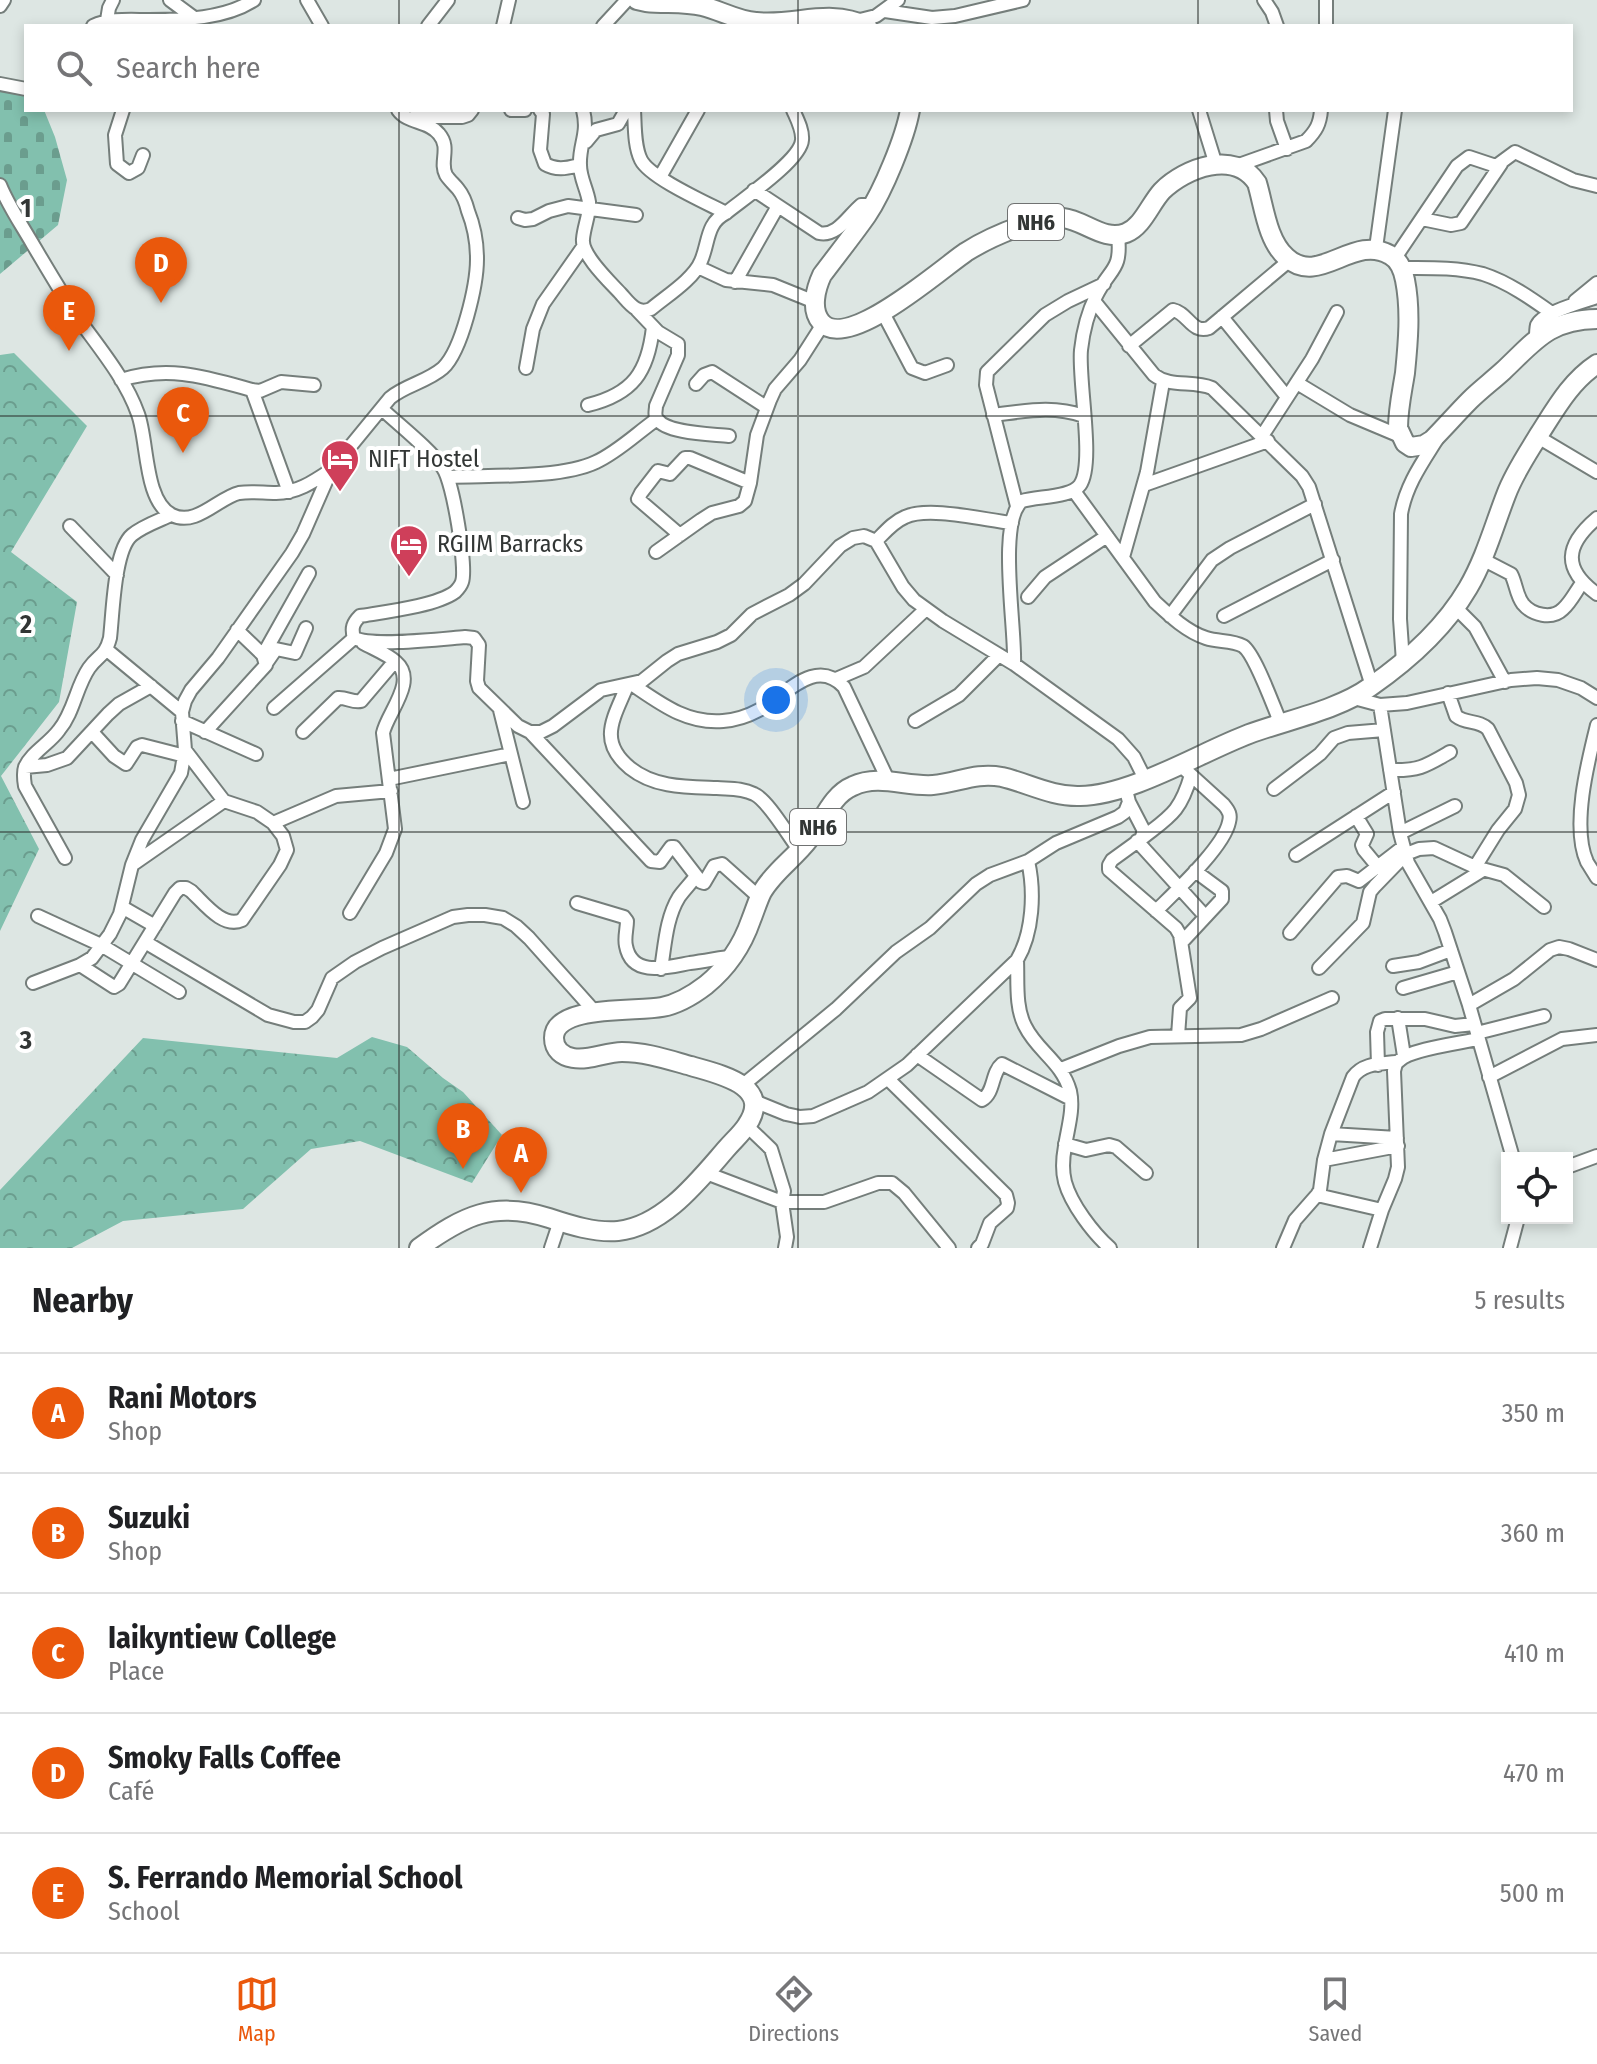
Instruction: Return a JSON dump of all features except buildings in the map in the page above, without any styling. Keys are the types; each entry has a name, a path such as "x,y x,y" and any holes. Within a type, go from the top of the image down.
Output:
{"highway":[{"path":"637,0 702,6 753,24 830,17 862,24"},
{"path":"823,324 818,319 815,302 818,285 829,265 874,205 905,131 910,112"},
{"path":"1118,235 1131,231 1172,182 1198,169 1216,165 1236,166 1252,175 1257,183 1277,245 1290,260 1306,266 1320,266 1362,249 1376,248 1398,263 1407,296 1408,320 1405,374 1398,418 1400,436 1411,447 1432,440 1536,339 1555,328 1580,320 1597,319"},
{"name":"NH6","path":"823,324 835,329 858,325 964,254 1027,224 1060,217 1118,235"},
{"name":"NH6","path":"749,1093 720,1075 642,1053 571,1058 557,1049 554,1042 556,1028 561,1021 570,1017 667,1006 696,992 735,956 771,880 810,839 844,791 858,784 869,781 930,785 989,775 1061,795 1127,794 1145,779 1185,770 1245,736 1354,698 1437,632 1468,588 1516,471 1573,385 1597,364"},
{"path":"419,1248 462,1220 504,1209 604,1231 621,1231 650,1221 706,1173 747,1126 754,1107 749,1093"}],"street":[{"path":"0,6 4,0"},
{"path":"113,0 106,23 228,13 254,0"},
{"path":"170,0 193,17"},
{"path":"307,0 321,24"},
{"path":"430,24 448,0"},
{"path":"503,24 509,0"},
{"path":"605,24 627,0"},
{"path":"862,24 898,0"},
{"path":"885,11 932,18 955,16 1023,0"},
{"path":"1264,0 1276,24"},
{"path":"1326,0 1326,24"},
{"path":"0,84 24,89"},
{"path":"122,112 115,135 117,164 129,173 138,168 143,155"},
{"path":"400,113 462,117 470,112"},
{"path":"542,112 540,150 545,164 561,169 580,165"},
{"path":"526,368 533,329 543,304 583,247 589,210 580,165 586,126 583,112"},
{"path":"584,144 596,130 618,124 625,112"},
{"path":"634,112 643,164 660,177 726,213"},
{"path":"660,177 697,112"},
{"path":"637,310 644,312 651,309 692,275 718,217 791,161 800,150 803,138 794,112"},
{"path":"1200,112 1216,165"},
{"path":"1276,112 1287,149"},
{"path":"1236,166 1306,141 1320,122 1321,112"},
{"path":"1376,248 1395,112"},
{"path":"33,983 92,958 110,934 122,907 132,865 142,840 181,773 185,753 182,716 191,690 218,658 298,544 331,470 399,390 433,375 450,358 466,320 476,271 476,242 464,200 446,175 445,142 435,130 400,113"},
{"path":"1422,219 1451,225 1461,223 1501,164 1515,152 1573,180 1597,186"},
{"path":"1501,164 1496,166 1469,157 1464,159 1422,219 1398,263 1484,275 1518,290 1553,314"},
{"path":"0,185 52,278 121,380 139,415 153,490 163,508 171,515 192,517 237,494 289,492 331,470"},
{"path":"754,190 825,235 834,232 861,205 874,205"},
{"path":"518,218 533,219 568,206 636,215"},
{"path":"735,282 778,206"},
{"path":"1014,664 1009,562 1012,523 1017,506 1022,501 1074,491 1082,484 1086,460 1080,354 1082,338 1094,301 1117,265 1120,250 1118,235"},
{"path":"583,247 602,273 653,327 675,341 679,349 656,406 657,419 670,428 729,436"},
{"path":"1129,346 1173,310 1181,313 1196,329 1209,328 1290,260"},
{"path":"698,267 735,282 773,285 815,302"},
{"path":"1568,307 1597,283"},
{"path":"1017,506 986,385 987,372 1045,315 1104,284"},
{"path":"1536,339 1542,320 1597,297"},
{"path":"1094,301 1146,368 1163,382 1201,384 1212,388 1302,476 1315,504 1372,686"},
{"path":"882,311 912,368 925,373 947,365"},
{"path":"1144,485 1265,439 1337,312"},
{"path":"1222,317 1287,397"},
{"path":"656,552 712,513 739,506 745,501 757,435 766,407 775,389 800,360 823,324"},
{"path":"588,405 619,394 633,384 647,361 653,327"},
{"path":"121,380 160,372 260,391 281,382 314,385"},
{"path":"696,384 712,372 766,407"},
{"path":"1123,557 1144,485 1163,382"},
{"path":"1297,383 1350,415 1400,436"},
{"path":"252,390 289,492"},
{"path":"350,913 392,840 395,829 383,733 404,681 404,673 395,661 357,640 352,631 354,622 360,616 446,597 457,590 462,582 449,477 437,461 382,409"},
{"path":"993,415 1052,409 1084,416"},
{"path":"449,477 579,468 599,460 657,419"},
{"path":"1403,662 1400,619 1401,514 1410,483 1443,429"},
{"path":"1538,437 1597,472"},
{"path":"680,535 638,499 658,471 670,474 685,458 690,458 750,483"},
{"path":"1074,491 1145,590 1170,616 1203,637 1244,647 1252,656 1281,724"},
{"path":"1170,616 1212,560 1315,504"},
{"path":"876,541 897,522 914,513 1012,523"},
{"path":"65,858 25,786 25,767 65,723 86,673 107,650 119,558 124,543 144,527 171,515"},
{"path":"1597,518 1586,528 1571,555 1582,583 1597,594"},
{"path":"70,526 117,575"},
{"path":"530,732 541,732 553,726 601,690 642,681 678,654 731,635 752,614 804,584 816,574 826,559 853,538 864,536 876,541 903,587 926,609 1014,664 1118,739 1134,757 1145,779"},
{"path":"1028,597 1045,577 1107,536"},
{"path":"1482,559 1511,574 1522,604 1538,614 1557,614 1582,583"},
{"path":"1224,616 1333,560"},
{"path":"264,660 309,573"},
{"path":"1455,607 1475,627 1505,682"},
{"path":"836,679 864,667 926,609"},
{"path":"205,732 276,649 295,653 306,628"},
{"path":"237,630 264,660"},
{"path":"274,708 357,640 386,642 474,638 479,645 479,688 518,726 530,732 651,861 660,862 674,847 701,882 704,883 714,866 722,864 760,898"},
{"path":"107,650 182,716 205,732 256,754"},
{"path":"915,721 959,695 999,655"},
{"path":"303,732 338,698 361,701 395,661"},
{"path":"630,685 669,710 721,722 738,719 761,709 808,678 824,676 836,679 844,687 889,782"},
{"path":"1354,698 1380,705 1407,703 1537,678 1558,680 1597,698"},
{"path":"630,685 612,724 610,739 613,751 623,763 638,775 657,783 751,792 760,797 800,851"},
{"path":"25,767 47,765 67,758 119,704 151,686"},
{"path":"1431,902 1479,868 1498,830 1515,809 1519,795 1488,729 1456,716 1448,693"},
{"path":"1380,705 1404,850 1408,863 1440,919 1469,1005 1511,1152"},
{"path":"500,710 523,802"},
{"path":"1597,725 1585,777 1581,826 1586,860 1597,878"},
{"path":"1274,789 1320,754 1334,738 1348,733 1384,730"},
{"path":"80,965 114,987 119,984 180,888 191,891 228,922 242,920 287,850 283,836 273,823 257,812 224,801 185,753 142,745 137,747 126,764 92,732"},
{"path":"1390,770 1423,768 1450,752"},
{"path":"273,823 336,796 511,754"},
{"path":"1178,1036 1180,1008 1190,998 1182,942 1176,928 1109,870 1109,865 1179,807 1186,793 1185,770"},
{"path":"1156,911 1211,853 1230,819 1224,805 1185,770"},
{"path":"1296,855 1394,792"},
{"path":"1127,794 1143,829 1139,840"},
{"path":"1028,861 1031,874 1029,930 1017,960 917,1055 868,1092 813,1116 786,1114 749,1093 896,952 944,916 976,884 990,875 1028,861 1056,843 1118,817 1125,812 1127,794"},
{"path":"132,865 224,801"},
{"path":"1400,833 1455,806"},
{"path":"1356,816 1367,834 1362,845 1364,850 1378,867"},
{"path":"1581,826 1597,825"},
{"path":"1139,840 1205,916"},
{"path":"1290,933 1338,877 1347,876 1359,881 1404,850 1434,848 1479,868 1504,875 1544,907"},
{"path":"1319,968 1363,923 1370,892 1404,850"},
{"path":"1182,942 1222,899 1222,891 1195,871"},
{"path":"661,969 673,909 696,876"},
{"path":"577,903 624,917 627,921 625,944 632,959 645,968 661,969 735,956"},
{"path":"122,907 155,926"},
{"path":"145,942 268,1015 305,1022 318,1010 332,978 355,962 453,917 485,915 503,918 523,932 595,1012"},
{"path":"38,916 101,945 179,992"},
{"path":"1469,1005 1514,979 1550,950 1559,947 1569,949 1597,960"},
{"path":"1393,966 1419,962 1451,950"},
{"path":"1017,960 1019,1011 1023,1023 1061,1069 1071,1099 1063,1160 1065,1184 1081,1214 1110,1248"},
{"path":"1403,988 1458,972"},
{"path":"1061,1069 1150,1037 1241,1035 1332,998"},
{"path":"1283,1248 1295,1220 1317,1195 1331,1134 1353,1077 1359,1070 1476,1032 1544,1016"},
{"path":"1370,1248 1398,1167 1394,1071 1400,1059 1398,1018"},
{"path":"1378,1065 1378,1025 1385,1019 1425,1019 1476,1032"},
{"path":"1489,1077 1562,1039 1597,1035"},
{"path":"917,1055 982,1100 988,1095 997,1069 1002,1064 1071,1099"},
{"path":"888,1079 1006,1195 1007,1208 990,1223 981,1244 998,1248"},
{"path":"747,1126 771,1149 784,1191 785,1248"},
{"path":"1331,1134 1398,1142"},
{"path":"1324,1160 1398,1142"},
{"path":"1065,1144 1086,1150 1109,1145 1116,1147 1146,1173"},
{"path":"1573,1164 1595,1155"},
{"path":"706,1173 782,1202 824,1202 878,1183 892,1183 904,1193 949,1248"},
{"path":"1317,1195 1382,1210"},
{"path":"551,1248 560,1221"},
{"path":"1510,1248 1516,1224"}],"green space":[{"path":"0,89 24,96 24,112 45,112 67,180 58,225 0,274"},
{"path":"14,353 87,426 11,552 77,602 59,702 1,776 39,849 0,931 0,355"},
{"path":"372,1037 407,1047 463,1092 502,1135 472,1183 360,1141 311,1149 243,1209 123,1221 72,1248 0,1248 0,1190 143,1038 337,1058"}],"place":[{"name":"Smoky Falls Coffee","path":"161,303"},
{"name":"S. Ferrando Memorial School","path":"69,351"},
{"name":"Iaikyntiew College","path":"183,453"},
{"name":"NIFT Hostel","path":"340,493"},
{"name":"RGIIM Barracks","path":"409,578"},
{"name":"Suzuki","path":"463,1169"},
{"name":"Rani Motors","path":"521,1193"}]}
